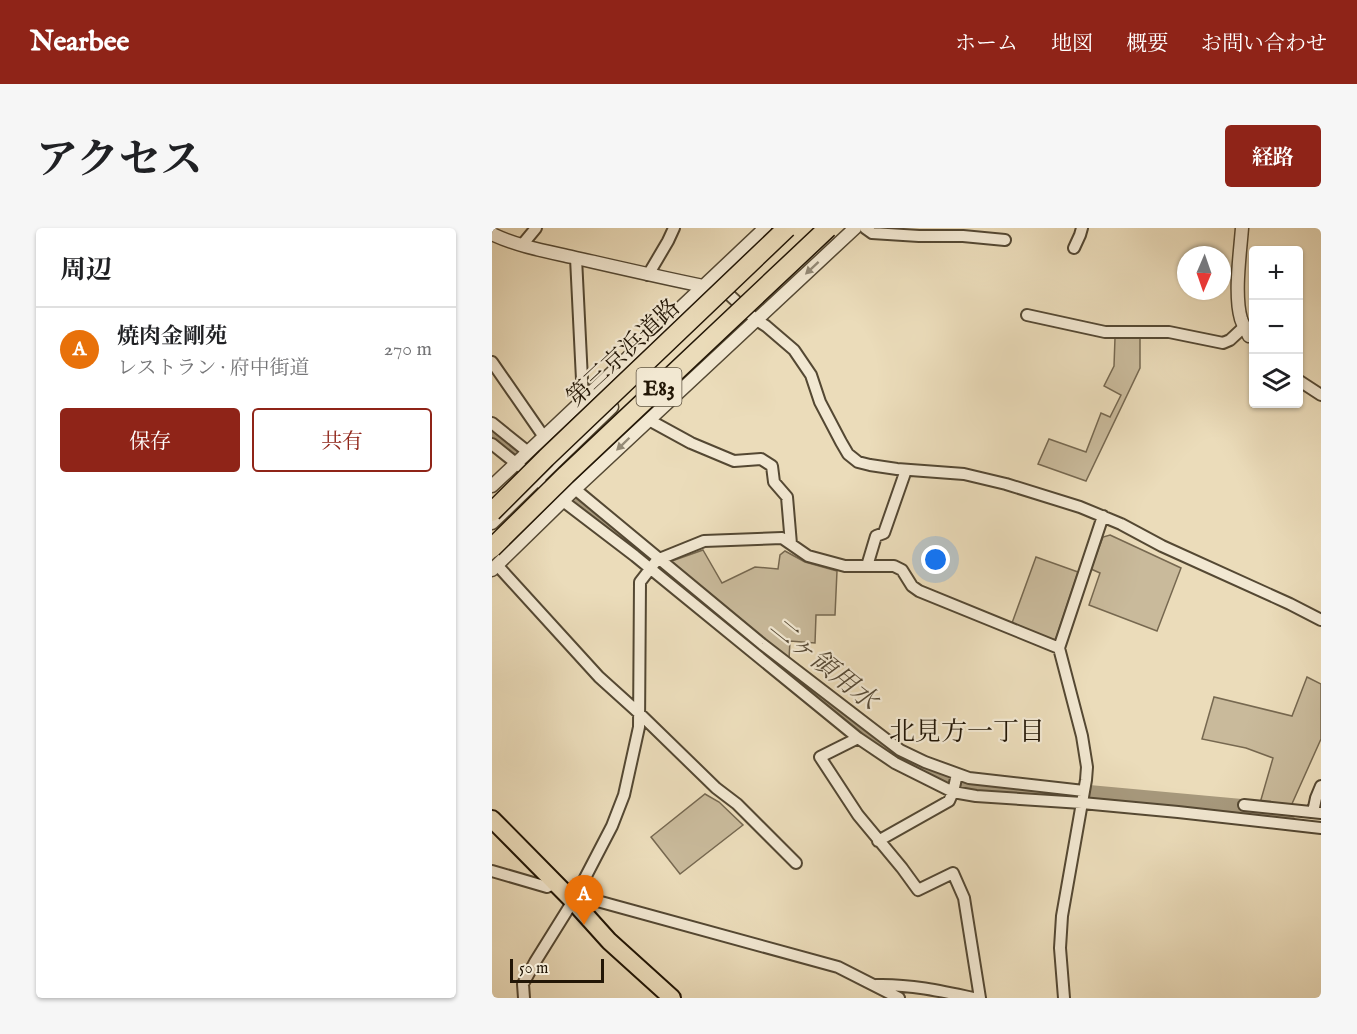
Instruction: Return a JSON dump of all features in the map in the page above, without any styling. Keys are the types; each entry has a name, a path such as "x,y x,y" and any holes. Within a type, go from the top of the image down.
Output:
{"highway":[{"name":"第三京浜道路","path":"492,512 787,228"},
{"name":"第三京浜道路","path":"494,561 566,475 828,228"},
{"path":"492,819 609,940 672,998"}],"street":[{"path":"522,245 536,228"},
{"path":"648,275 674,228"},
{"path":"492,486 706,281 765,228"},
{"path":"492,523 796,228"},
{"path":"492,543 818,228 835,246"},
{"path":"796,863 737,804 599,677 494,561 563,501 755,319 855,228"},
{"path":"865,228 872,233 1005,240"},
{"path":"1074,248 1082,228"},
{"path":"1027,315 1105,332 1169,332 1223,343 1249,335 1241,319 1238,291 1242,228"},
{"path":"492,234 506,241 648,275 706,281 794,350 811,375 820,402 848,454 858,462 906,470 964,474 1080,507 1321,620"},
{"path":"576,258 583,400"},
{"path":"492,362 544,437"},
{"path":"1303,383 1321,395"},
{"path":"649,420 691,443 734,461 761,459 772,466 774,482 787,497 791,544"},
{"path":"492,423 528,452"},
{"path":"492,444 547,489 655,564 877,733 908,754 925,762 969,778 989,782 1178,812 1321,828"},
{"path":"867,566 876,536 884,533 906,470"},
{"path":"575,489 655,564 858,738 895,764 953,792 976,796 1083,797"},
{"path":"1064,998 1060,948 1062,916 1087,767 1082,736 1059,648 1103,516"},
{"path":"524,998 523,984 573,901 612,826 624,795 640,714 640,582 655,564 704,541 782,538 808,556 845,566 894,566 903,570 912,586 919,591 1059,648"},
{"path":"858,738 820,757 858,815 918,890 953,873 964,898 980,998"},
{"path":"878,841 949,801 957,774"},
{"path":"1244,805 1317,812 1316,798 1321,786"},
{"path":"492,871 547,887 555,883"},
{"path":"573,901 590,899 838,967 899,998"},
{"path":"873,985 898,984 973,998"}],"shaded area":[{"path":"1140,336 1140,368 1086,481 1038,464 1049,439 1086,452 1101,413 1110,417 1121,395 1104,386 1114,366 1115,338"},
{"path":"1110,535 1181,568 1157,631 1089,605 1100,573 1091,569 1103,537"},
{"path":"703,550 722,583 755,567 778,569 780,555 785,551 805,562 837,571 835,615 816,615 815,643 790,641 789,659 669,562"},
{"path":"1036,557 1078,572 1055,641 1012,623"},
{"path":"1307,677 1321,684 1321,739 1291,806 1260,803 1273,758 1246,748 1202,739 1214,697 1292,716"},
{"path":"705,794 719,802 743,825 680,874 651,837"}],"waterway":[{"name":"二ヶ領用水","path":"492,432 516,451"},
{"name":"二ヶ領用水","path":"576,500 867,734 899,756 922,768 969,784 1284,814"}],"place":[{"name":"焼肉金剛苑","path":"584,925"}],"district":[{"name":"北見方一丁目","path":"967,731"}]}
